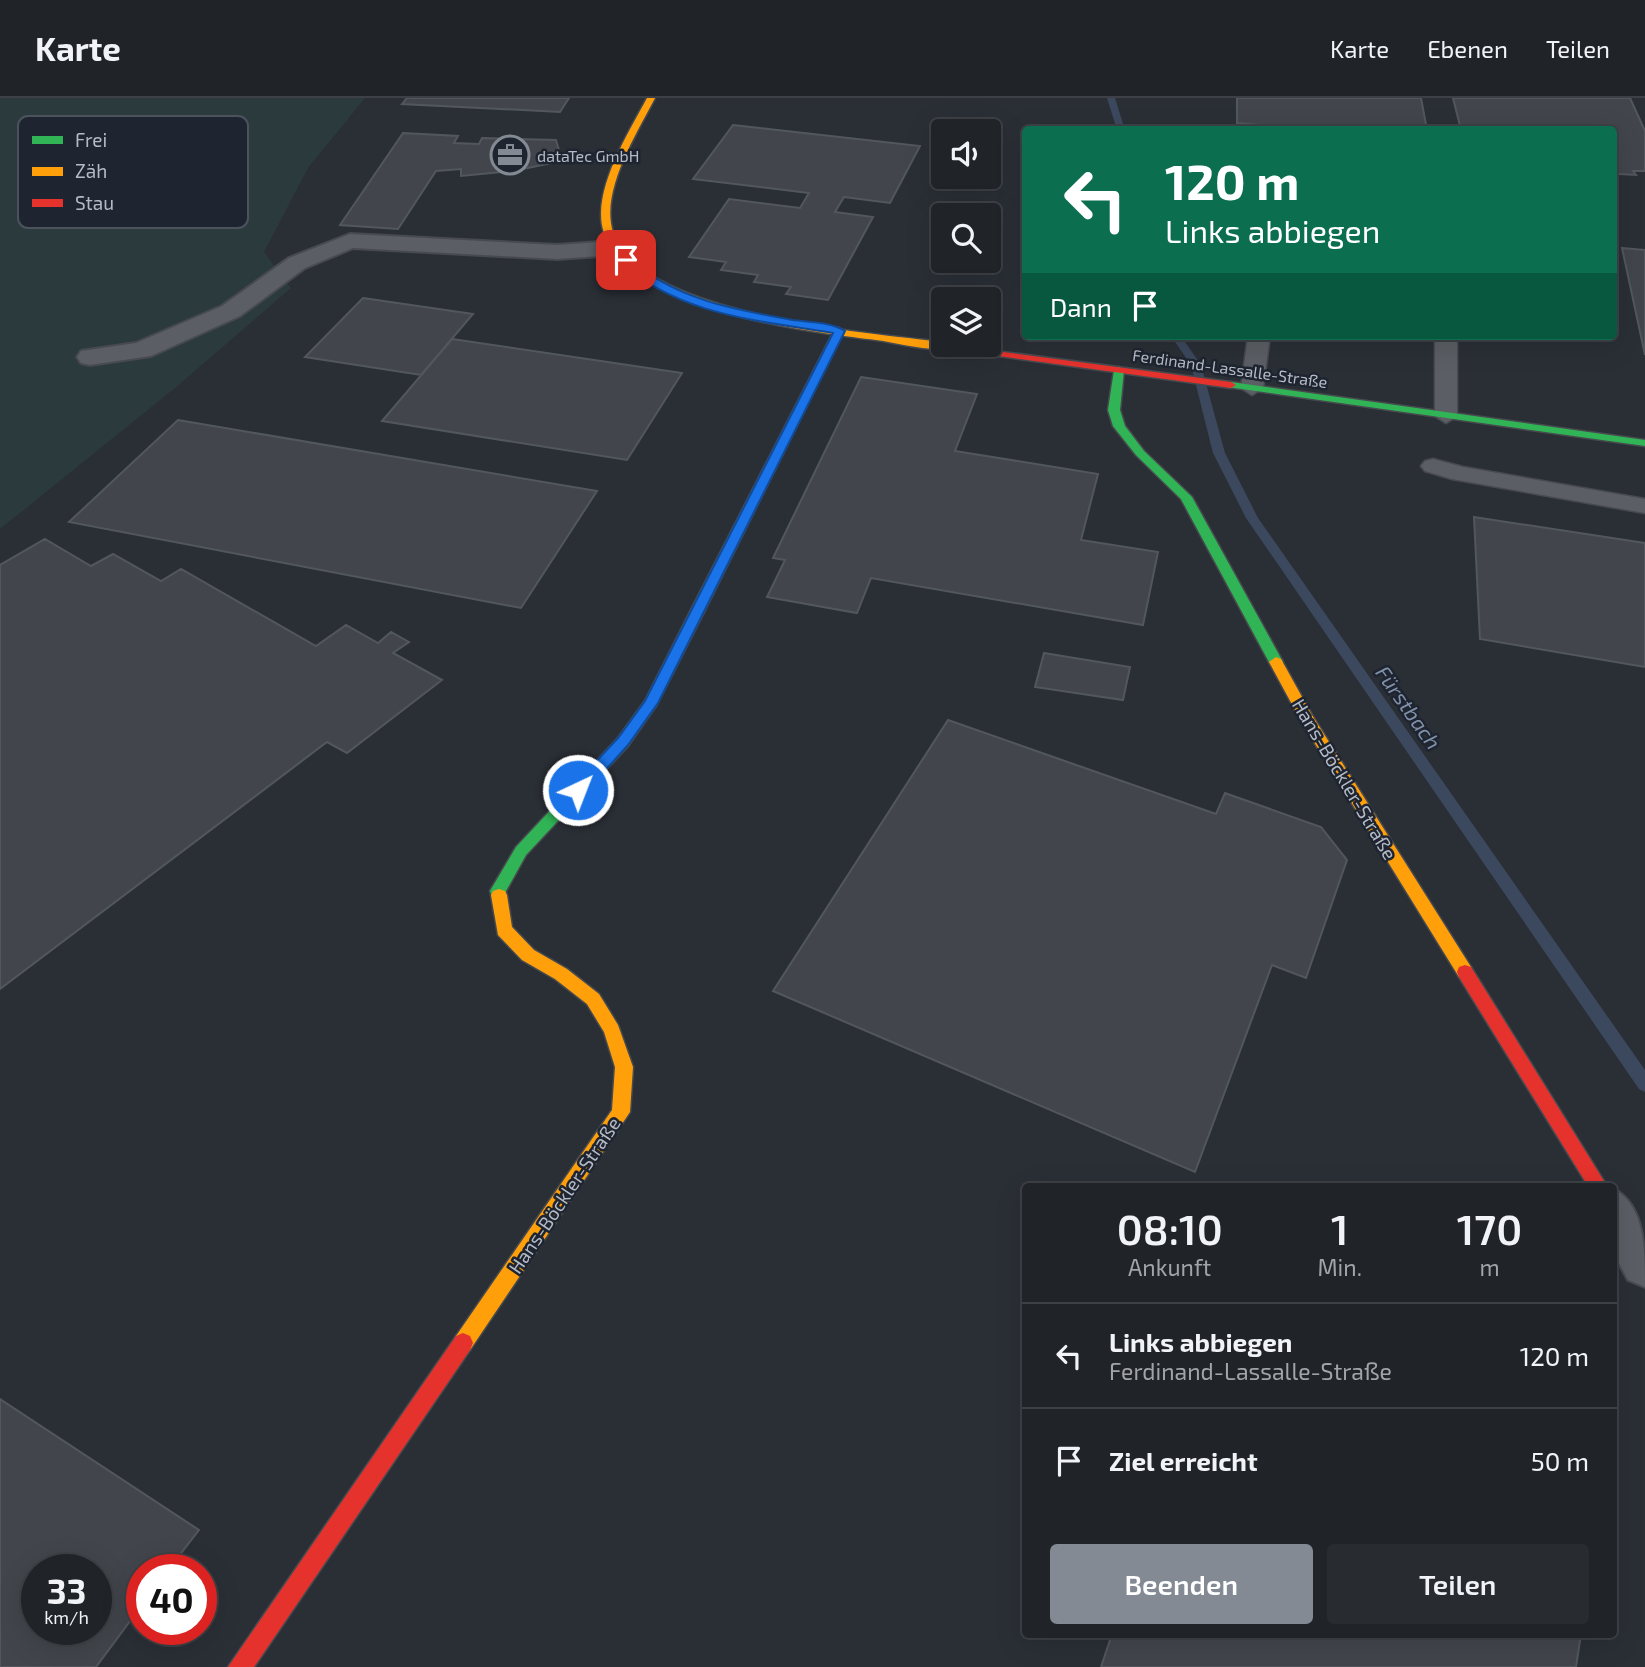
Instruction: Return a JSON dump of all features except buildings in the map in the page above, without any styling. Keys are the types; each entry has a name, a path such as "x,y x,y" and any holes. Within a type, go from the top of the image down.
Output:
{"street":[{"path":"90,357 142,350 231,312 297,263 350,242 556,252 614,248 606,224 611,182 651,98"},
{"name":"Ferdinand-Lassalle-Straße","path":"614,248 638,271 696,300 732,312 839,331 1645,443"},
{"name":"Hans-Böckler-Straße","path":"240,1667 621,1112 624,1066 612,1030 593,999 561,974 528,955 504,930 498,891 521,851 616,750 651,703 839,331"},
{"name":"Hans-Böckler-Straße","path":"1119,370 1114,410 1119,426 1140,453 1186,497 1306,717 1596,1183"},
{"path":"1617,1216 1645,1264"}],"lane":[{"path":"1247,387 1258,340"},
{"path":"1446,340 1446,416"},
{"path":"1433,466 1460,474 1645,506"}],"shaded area":[{"path":"0,98 365,98 308,168 264,252 291,288 175,388 0,529"}],"waterway":[{"name":"Fürstbach","path":"1111,98 1120,126"},
{"name":"Fürstbach","path":"1179,340 1196,365 1219,453 1252,518 1645,1084"}],"traffic: fast":[{"path":"1119,370 1114,410 1119,426 1140,453 1186,497 1276,662"},
{"path":"1231,385 1645,443"},
{"path":"499,895 498,891 521,851 623,742 651,703 697,612"}],"traffic: slow":[{"path":"651,98 619,162 608,197 608,232 624,261 658,284 703,303 812,328 931,344"},
{"path":"1276,662 1306,717 1465,972"},
{"path":"463,1343 621,1112 624,1067 612,1030 593,999 561,974 528,955 504,930 499,895"}],"traffic: jam":[{"path":"697,612 839,331"},
{"path":"1001,353 1231,385"},
{"path":"1465,972 1596,1183"},
{"path":"240,1667 463,1343"}],"place":[{"name":"dataTec GmbH","path":"510,155"}],"route":[{"path":"578,790 623,742 651,703 839,331 732,312 664,287 626,260"}]}
